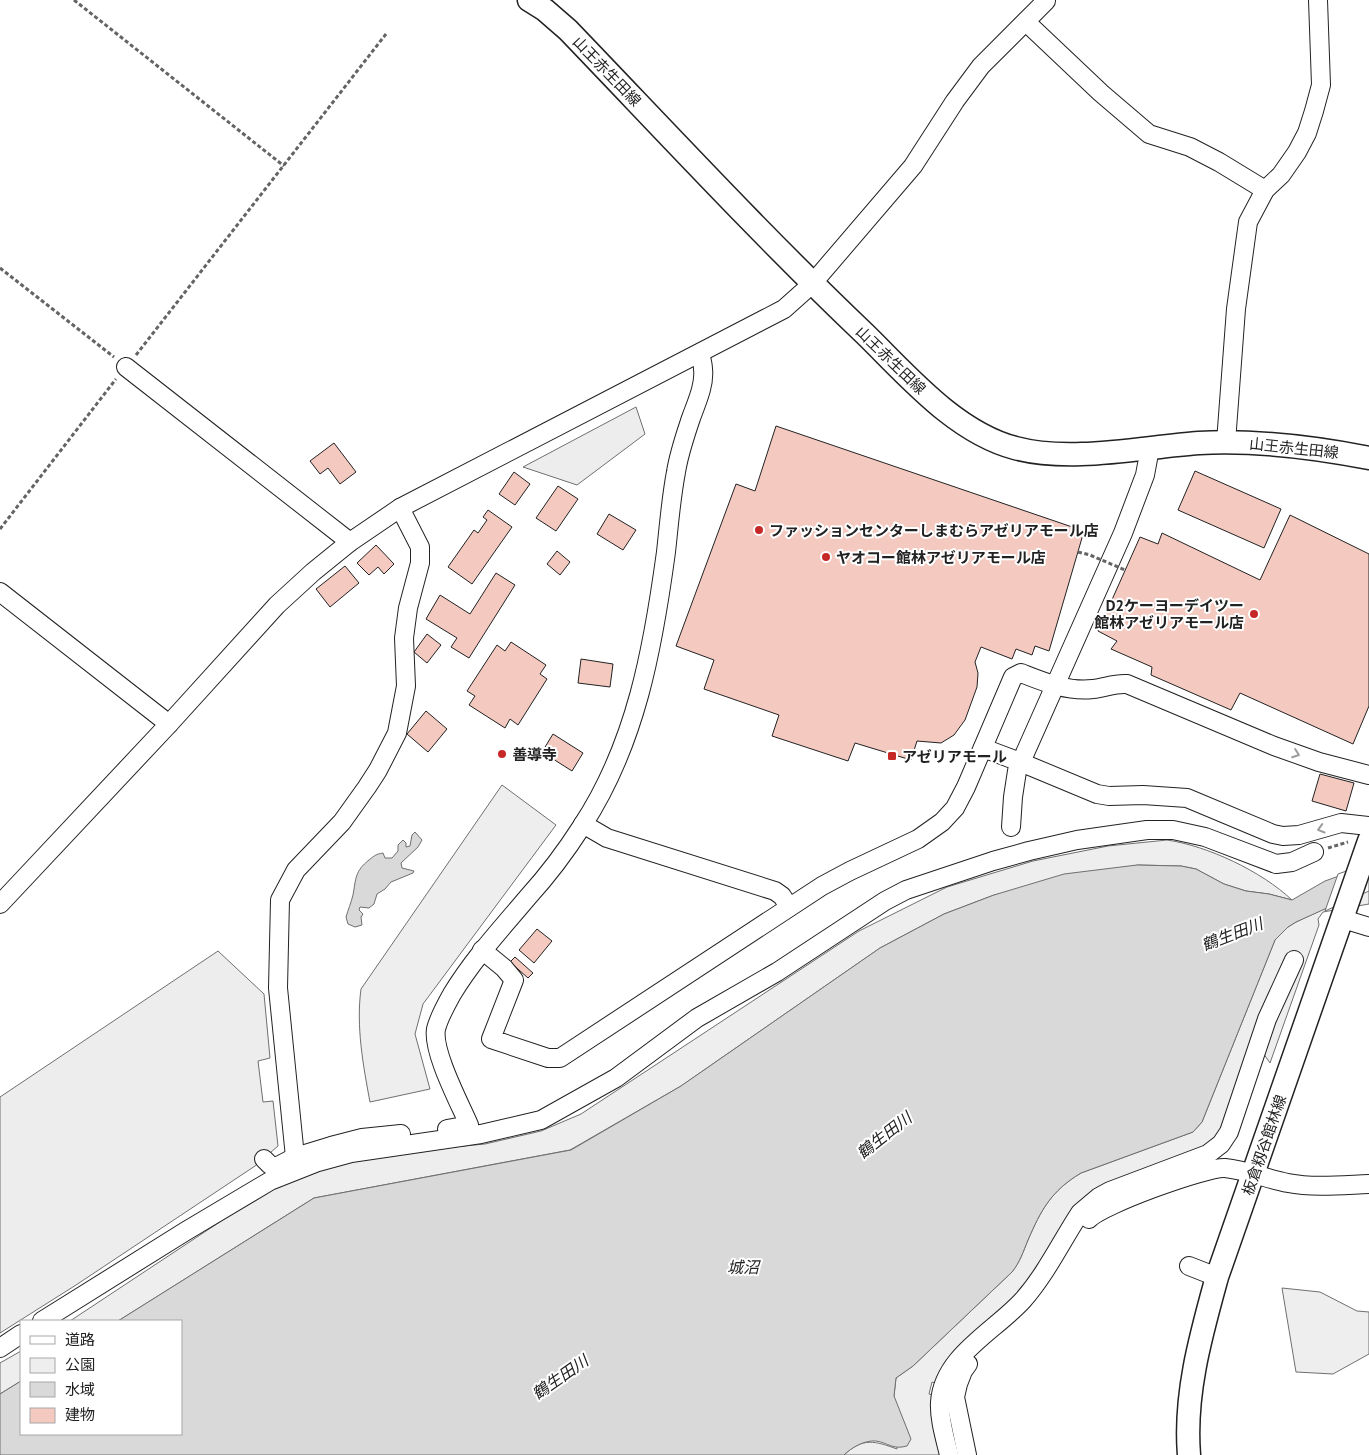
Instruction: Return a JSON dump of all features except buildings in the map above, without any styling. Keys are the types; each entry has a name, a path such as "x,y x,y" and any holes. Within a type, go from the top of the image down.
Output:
{"main road":[{"name":"山王赤生田線","path":"530,0 568,30 812,284 950,414 990,439 1015,448 1046,453 1077,454 1226,442 1270,443 1369,458"},
{"name":"板倉籾谷館林線","path":"1188,1455 1194,1370 1202,1332 1218,1277 1344,915 1363,844"}],"street":[{"path":"0,904 169,724 277,605 350,542 400,508 784,309 812,284 913,166 955,100 981,66 1026,22 1045,0"},
{"path":"1226,442 1236,309 1248,222 1265,190 1281,175 1297,152 1307,133 1314,111 1321,85 1318,0"},
{"path":"1026,22 1101,93 1149,134 1190,147 1265,190"},
{"path":"264,1159 270,1166 276,1167 295,1157 362,1138 451,1128 469,1124 443,1064 436,1041 436,1031 448,1001 464,974 482,950 550,871 598,801 616,765 634,718 644,682 666,553 676,472 683,441 699,395 704,371 700,353"},
{"path":"126,367 350,542"},
{"path":"1011,827 1014,782 1020,762 1132,510 1145,475 1150,448"},
{"path":"295,1157 278,988 280,900 296,870 342,822 378,770 397,733 406,686 404,638 408,608 420,563 420,547 400,508"},
{"path":"0,592 169,724"},
{"path":"482,950 504,968 514,980 491,1039 548,1058 560,1058 790,907 850,871 918,839 942,822 955,808 1013,677 1021,673 1055,686 1074,689 1093,689 1115,684 1127,684 1274,746 1319,762 1369,775"},
{"path":"983,748 1098,794 1186,798 1273,834 1283,836 1299,835 1342,823 1369,826"},
{"path":"583,824 614,840 775,891 782,896 790,907"},
{"path":"44,1320 186,1231 283,1175 318,1162 352,1153 481,1134 542,1120 616,1078 697,1018 777,972 885,901 906,890 1029,851 1129,831 1173,830 1205,837 1276,864 1292,862 1314,852"},
{"path":"1344,915 1369,927"},
{"path":"948,1455 940,1402 949,1372 970,1349 1022,1302 1045,1272 1080,1213 1088,1205 1110,1191 1208,1154 1222,1144 1229,1132 1267,1019 1294,960"},
{"path":"967,1455 955,1397 963,1371 970,1362 1039,1297 1093,1214 1112,1204 1191,1175 1223,1168 1302,1185 1369,1184"},
{"path":"1189,1266 1218,1277"},
{"path":"0,1348 20,1335"}],"path":[{"path":"74,0 284,166"},
{"path":"0,529 386,34"},
{"path":"0,268 126,367"},
{"path":"1078,552 1125,570"},
{"path":"1314,852 1363,844"}],"green space":[{"path":"502,785 556,825 423,1004 415,1034 430,1089 370,1102 360,1031 361,989"},
{"path":"1167,840 1183,843 1233,861 1265,879 1292,900 1246,891 1224,884 1196,869 1181,866 1138,865 994,895 944,914 880,948 681,1086 570,1150 314,1198 120,1320 72,1320 256,1198 295,1176 388,1153 485,1144 541,1131 581,1114 859,931 947,887 1033,861 1108,846"},
{"path":"1369,888 1369,904 1323,912 1318,919 1319,925 1270,1063 1261,1050 1227,1123 1211,1147 1114,1185 939,1384 932,1382 929,1394 936,1396 944,1455 844,1455 857,1445 869,1442 897,1449 894,1396 896,1378 913,1366 1012,1272 1043,1210 1054,1194 1081,1173 1193,1132 1202,1122 1275,940 1296,922"},
{"path":"1282,1288 1320,1292 1357,1311 1369,1312 1369,1354 1333,1374 1296,1372"},
{"path":"20,1352 20,1382 0,1394 0,1363"}],"shaded area":[{"path":"636,407 645,434 577,485 523,467"},
{"path":"218,951 264,994 270,1058 258,1061 263,1102 273,1101 278,1146 255,1166 0,1333 0,1097"}],"water":[{"path":"415,832 422,840 418,847 401,863 402,868 414,871 413,873 391,882 377,894 374,904 369,908 360,907 359,910 363,914 361,917 362,925 355,927 348,924 346,917 357,875 361,868 372,857 379,854 383,853 385,858 392,858 398,851 398,845 403,840 406,843 406,847 410,846 412,835"},
{"name":"城沼","path":"1137,865 1181,866 1196,869 1224,884 1246,891 1292,900 1325,881 1369,865 1369,889 1296,922 1275,940 1202,1122 1193,1132 1081,1173 1062,1187 1054,1194 1043,1210 1012,1272 913,1366 896,1378 894,1396 911,1439 907,1446 894,1447 872,1441 851,1449 844,1455 0,1455 0,1394 20,1382 20,1435 182,1435 182,1320 120,1320 314,1198 571,1150 681,1086 880,948 944,914 994,895 1064,874"}],"pier":[{"path":"1369,863 1369,891 1325,911 1338,874"}],"place":[{"name":"ファッションセンターしまむらアゼリアモール店","path":"759,530"},
{"name":"ヤオコー館林アゼリアモール店","path":"826,557"},
{"name":"D2ケーヨーデイツー 館林アゼリアモール店","path":"1254,614"},
{"name":"善導寺","path":"502,754"},
{"name":"アゼリアモール","path":"892,756"}],"water label":[{"name":"鶴生田川","path":"1232,934"},
{"name":"鶴生田川","path":"884,1135"},
{"name":"鶴生田川","path":"560,1377"}]}
